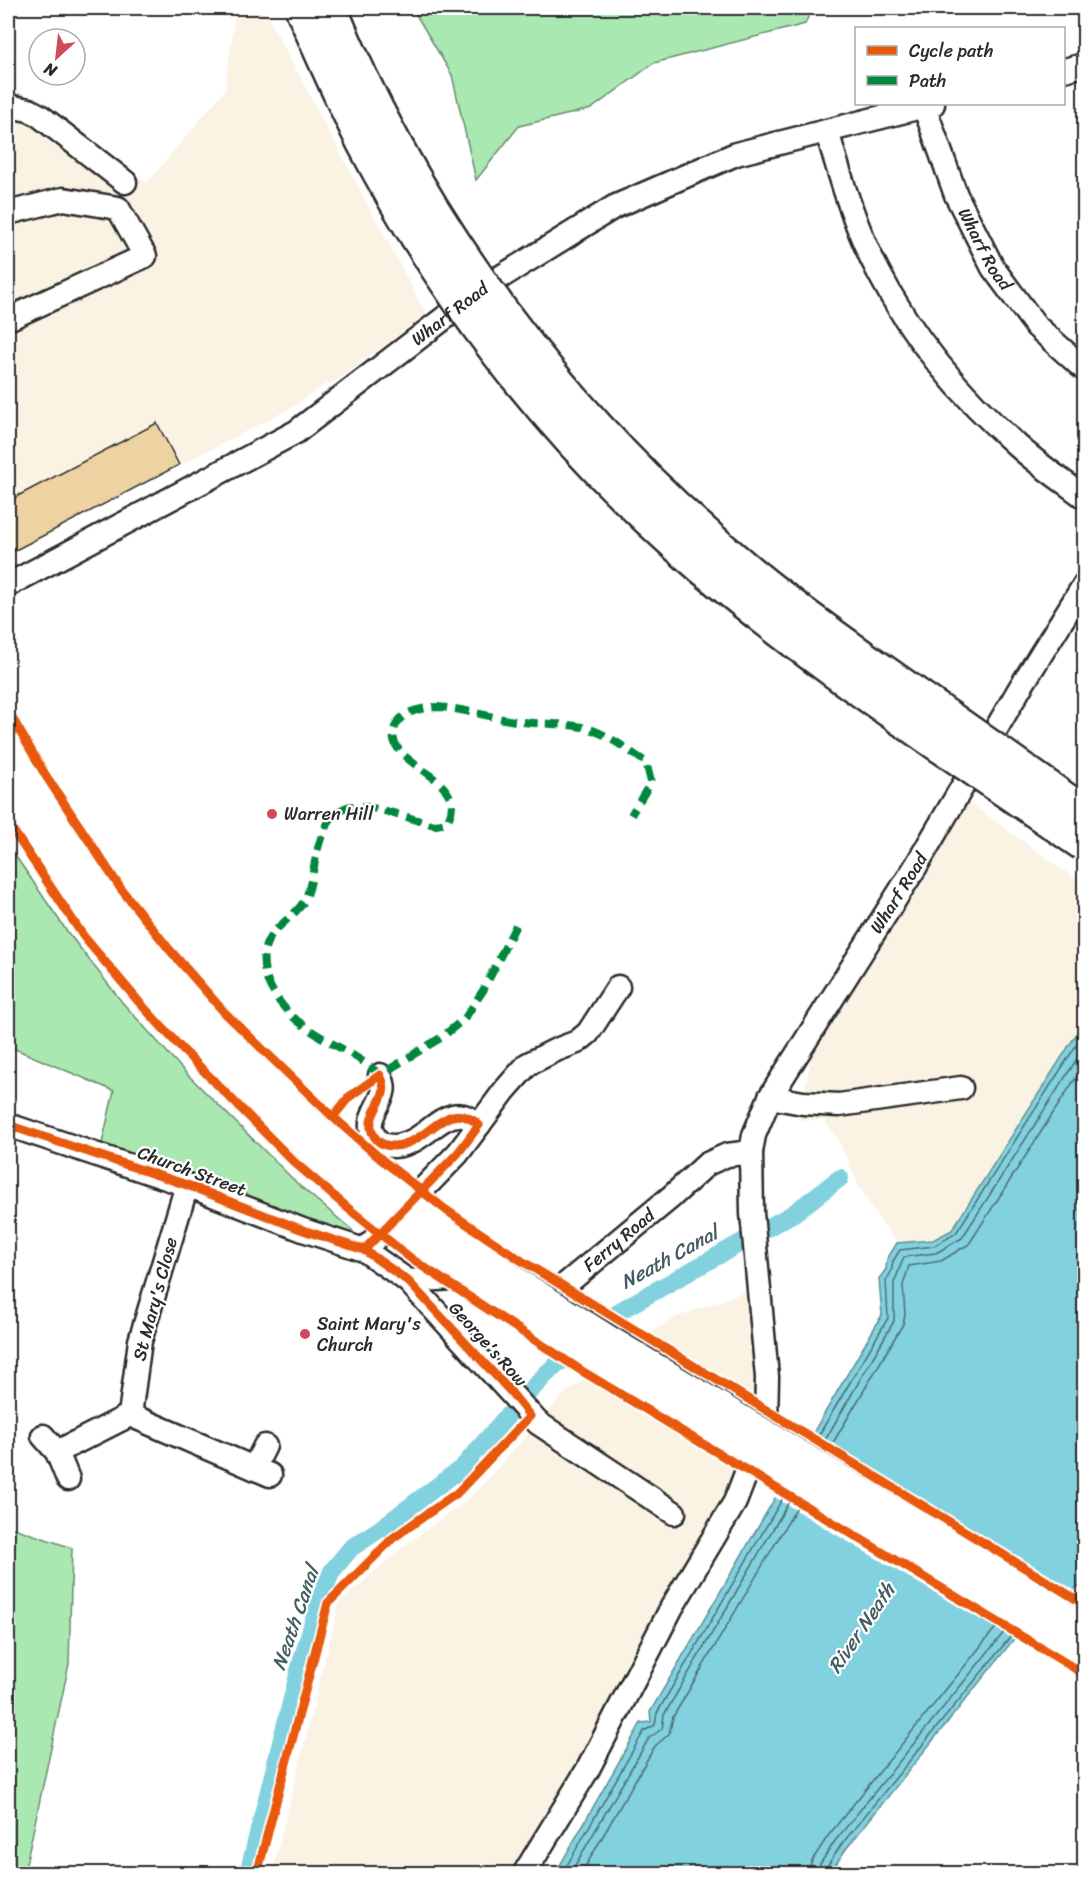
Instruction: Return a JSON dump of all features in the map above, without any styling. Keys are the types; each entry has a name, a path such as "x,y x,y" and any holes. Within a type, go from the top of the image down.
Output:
{"highway":[{"path":"302,8 364,142 437,266 493,345 557,424 584,453 677,545 771,623 872,697 1084,844"},
{"path":"330,8 380,115 446,232 531,351 598,431 630,465 707,536 796,610 1084,813"}],"main road":[{"path":"8,747 18,791 96,922 144,982 198,1041 327,1151 419,1242 591,1354 1084,1653"},
{"path":"327,1151 512,1279 609,1340 1084,1626"}],"street":[{"path":"1065,70 1084,65"},
{"path":"8,105 29,110 40,116 126,182"},
{"name":"Wharf Road","path":"8,585 296,432 486,286 614,207 736,154 928,105 956,195 993,268 1036,326 1084,369"},
{"path":"827,131 844,191 863,239 883,281 923,344 951,379 1020,448 1084,497"},
{"path":"8,213 63,199 118,208 145,256 8,319"},
{"name":"Wharf Road","path":"524,1874 588,1769 672,1607 735,1502 766,1422 767,1377 752,1213 751,1152 754,1135 770,1097 916,866 1020,688 1084,585"},
{"path":"364,1250 458,1154 505,1090 528,1064 577,1042 588,1033 618,987"},
{"path":"380,1075 384,1082 383,1092 371,1117 371,1131 378,1142 390,1146 406,1145 428,1133 447,1116 458,1114 471,1118 479,1125"},
{"path":"770,1097 803,1103 839,1105 961,1088"},
{"name":"Church Street","path":"8,1125 187,1185 303,1230 364,1250"},
{"name":"Ferry Road","path":"408,1281 453,1278 532,1304 554,1294 671,1197 707,1164 727,1155 751,1152"},
{"name":"St Mary's Close","path":"130,1415 140,1341 187,1185"},
{"name":"George's Row","path":"364,1250 408,1281 538,1423 674,1513"},
{"path":"68,1479 50,1444 130,1415 262,1472 265,1446"}],"shaded area":[{"path":"236,8 263,8 426,314 342,377 321,387 295,406 8,554 8,89 20,91 147,183 225,90"},
{"path":"968,802 1084,885 1084,1022 952,1230 933,1240 897,1243 859,1186 837,1137 824,1120 800,1120 811,1056 877,954"},
{"path":"749,1290 758,1416 742,1474 589,1750 513,1873 272,1874 339,1603 404,1546 471,1497 565,1393 672,1319"}],"green space":[{"path":"412,8 812,8 805,24 654,63 591,109 519,126 476,180 452,75"},
{"path":"8,845 66,930 122,1002 184,1071 300,1186 352,1230 364,1250 99,1156 114,1091 8,1046"},
{"path":"8,1526 72,1548 69,1664 24,1874 8,1873"}],"water":[{"name":"River Neath","path":"1084,1022 1084,1586 1077,1587 1014,1639 846,1849 830,1873 555,1874 641,1723 651,1722 650,1712 882,1315 879,1279 886,1269 887,1259 897,1243 933,1240 952,1230"}],"pier":[{"path":"811,1431 1076,1591 1017,1641 830,1531 773,1496"}],"building":[{"path":"157,423 179,465 8,554 8,501"}],"waterway":[{"name":"Neath Canal","path":"531,1390 546,1374 623,1309 794,1213 840,1178"},
{"name":"Neath Canal","path":"248,1874 299,1671 319,1601 332,1571 351,1548 463,1467 508,1415"}],"marked path":[{"path":"516,925 484,989 465,1018 442,1037 380,1075 291,1015 279,1001 269,984 265,971 264,952 268,940 303,903 323,833 337,813 347,807 355,806 390,812 436,825 446,823 452,807 449,794 401,752 394,740 396,724 411,712 431,707 449,708 512,721 578,726 602,734 646,762 651,782 631,815"}],"cycle path":[{"path":"8,711 46,776 121,889 169,949 224,1012 333,1117 382,1160 446,1210 522,1261 1084,1604"},
{"path":"8,823 84,937 182,1049 294,1162 413,1260 582,1371 1084,1674"},
{"path":"333,1117 349,1097 380,1075 384,1091 371,1122 373,1134 380,1143 394,1146 407,1143 447,1118 457,1115 467,1117 479,1125 458,1153 364,1250"},
{"path":"8,1125 187,1185 303,1230 364,1250 408,1281 510,1391 530,1416 457,1493 393,1538 328,1603 257,1874"}],"place":[{"name":"Warren Hill","path":"272,814"},
{"name":"Saint Mary's Church","path":"305,1334"}]}
